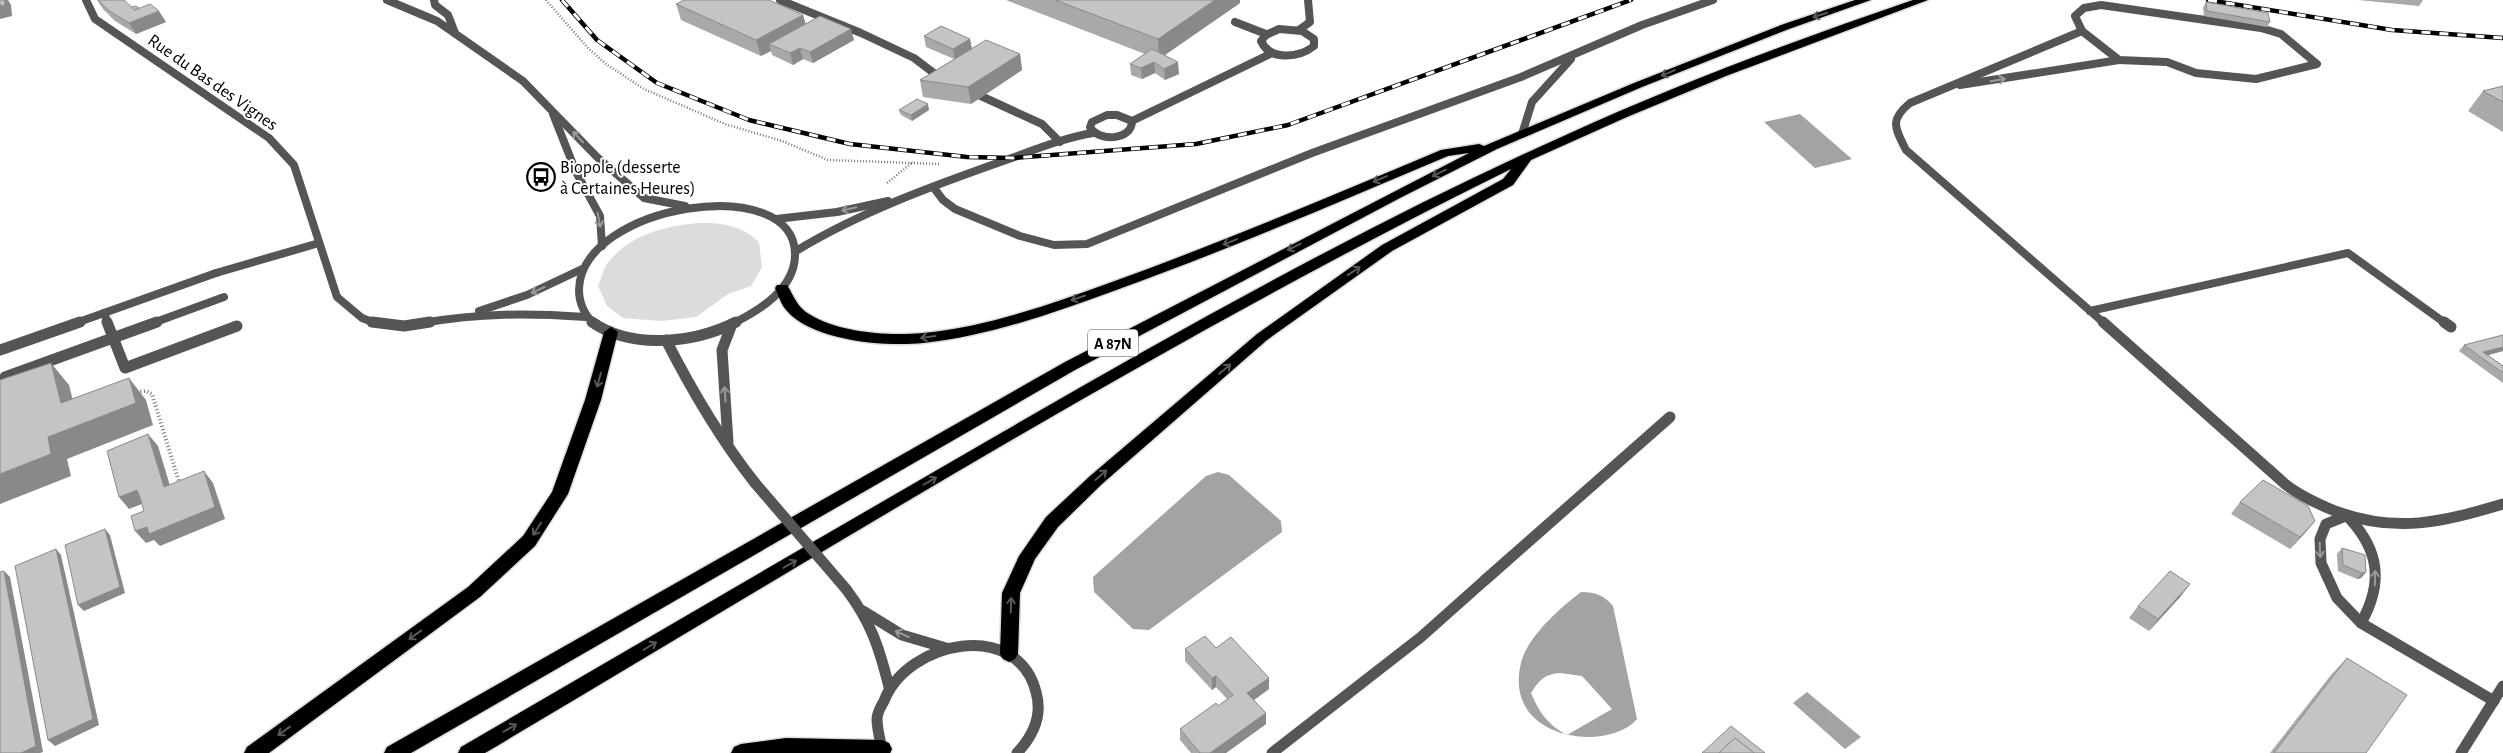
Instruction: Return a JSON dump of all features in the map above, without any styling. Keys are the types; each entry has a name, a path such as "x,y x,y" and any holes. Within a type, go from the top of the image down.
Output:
{"highway":[{"name":"A 87N","path":"394,753 1070,366 1250,269 1493,146 1785,27 1866,0"},
{"name":"A 87N","path":"468,753 1084,392 1272,287 1528,156 1665,97 1813,38 1923,0"},
{"path":"782,288 792,308 808,321 831,330 876,336 920,338 976,330 1052,307 1157,271 1445,152 1493,146"},
{"path":"1009,654 1011,593 1028,556 1052,522 1103,474 1262,337 1387,248 1508,182 1528,156"},
{"path":"254,753 474,592 529,541 560,494 593,400 611,332"},
{"path":"741,753 786,747 884,751"}],"street":[{"name":"Rue du Bas des Vignes","path":"86,0 95,18 269,138 294,166 337,296 362,318 378,324 404,326 469,315 534,313 586,316"},
{"path":"387,0 437,21 523,81 596,157 644,198 689,207 738,206 759,211 776,219 786,228 793,239 796,251 793,269 782,288 761,308 732,324 699,335 666,340 636,339 611,332 586,316 576,294 582,269 602,246 627,228 657,215 689,207"},
{"path":"434,0 435,5 448,15 455,33"},
{"path":"780,0 861,33 914,58 950,83"},
{"path":"1299,30 1310,22 1308,0"},
{"path":"934,188 943,200 955,209 1049,246 1077,246 1312,153 1574,56 1642,25 1713,0"},
{"path":"1950,86 2119,60 2167,62 2196,73 2256,79 2317,64 2281,34 2261,28 2101,4 2084,8 2075,16 2082,31 2119,60"},
{"path":"1235,22 1266,34 1287,28 1299,30 1309,34 1314,40 1314,46 1308,52 1291,56 1272,53 1264,48 1261,41 1266,34"},
{"path":"2082,31 1910,103 1898,113 1895,128 1906,150 1984,216 2290,488 2306,498 2346,516 2384,525 2407,527 2451,519 2503,504"},
{"path":"1132,121 1272,53"},
{"path":"1522,134 1532,102 1574,56"},
{"path":"959,87 1042,124 1060,142"},
{"path":"552,111 576,172 600,216 602,246"},
{"path":"1108,114 1126,117 1132,121 1132,127 1128,132 1120,136 1100,137 1093,133 1090,128 1092,122 1108,114"},
{"path":"796,251 832,229 972,172 1060,142 1093,133"},
{"path":"776,219 836,212 914,196"},
{"path":"0,350 251,261 319,243"},
{"path":"2090,311 2348,253 2451,327"},
{"name":"Rue du Bas des Vignes","path":"469,315 527,295 582,269"},
{"path":"4,377 224,297"},
{"path":"104,313 126,368 128,380"},
{"path":"728,443 722,350 732,324"},
{"path":"126,368 237,326"},
{"path":"666,340 678,364 740,464 863,611 879,649 889,687"},
{"path":"1272,753 1421,637 1670,417"},
{"path":"2346,516 2326,524 2320,538 2321,563 2337,598 2361,623 2494,701"},
{"path":"2346,516 2360,528 2374,554 2376,581 2370,610 2361,623"},
{"path":"863,611 902,635 946,648"},
{"path":"884,751 877,718 889,687 915,662 946,648 979,645 1009,654 1032,675 1040,705 1031,738 1031,753"},
{"path":"2461,753 2503,686"},
{"path":"1017,753 1031,738"}],"path":[{"path":"546,0 588,48 606,64 653,93 725,124 782,141 828,160 914,162 968,166 972,172"},
{"path":"880,188 914,162"},
{"path":"128,380 129,394 146,391 152,394 180,486"}],"shaded area":[{"path":"1800,114 1852,159 1815,168 1764,122"},
{"path":"700,223 731,226 752,236 759,242 762,267 751,286 728,294 696,317 662,321 623,318 607,306 598,286 607,264 616,254 649,233 674,226"},
{"path":"1218,472 1229,475 1281,521 1282,532 1149,630 1133,629 1094,592 1093,577 1206,476"},
{"path":"1581,592 1591,593 1603,597 1613,606 1637,719 1623,730 1604,736 1583,737 1568,734 1612,709 1582,676 1560,673 1546,676 1531,693 1545,717 1554,727 1565,734 1542,724 1527,709 1519,689 1521,663 1524,653 1537,633"},
{"path":"1807,692 1861,737 1845,749 1793,703"}],"building":[{"path":"0,0 4,0 5,5 0,6"},
{"path":"98,0 124,0 135,10 150,4 159,11 129,23 108,10"},
{"path":"684,0 769,0 803,15 756,40 676,4"},
{"path":"1055,0 1215,0 1158,39"},
{"path":"2206,2 2268,13 2270,22 2207,11"},
{"path":"820,16 851,29 810,52 800,48 790,53 769,44"},
{"path":"941,26 970,39 953,49 924,36"},
{"path":"986,40 1020,54 968,87 920,80"},
{"path":"1152,49 1178,62 1164,69 1154,62 1141,68 1130,64"},
{"path":"2503,86 2503,102 2483,91"},
{"path":"917,99 928,104 911,115 899,110"},
{"path":"2503,335 2503,347 2483,352 2503,366 2503,373 2464,345"},
{"path":"51,363 61,403 129,378 136,403 48,437 51,454 0,474 0,380"},
{"path":"148,434 164,487 204,471 215,507 149,534 147,527 135,531 131,516 144,511 140,498 137,490 119,497 107,451"},
{"path":"2263,480 2308,506 2315,521 2300,537 2240,502"},
{"path":"105,529 120,587 78,605 65,545"},
{"path":"2342,548 2365,555 2366,572 2362,573 2343,565"},
{"path":"56,549 93,719 48,740 15,566"},
{"path":"4,571 36,746 21,753 0,753 0,572"},
{"path":"2170,571 2190,584 2158,619 2138,606"},
{"path":"1205,636 1216,648 1231,637 1269,678 1247,693 1266,713 1210,753 1200,753 1180,729 1216,703 1218,706 1233,695 1216,676 1212,678 1185,649"},
{"path":"2347,658 2407,695 2366,753 2274,753"},
{"path":"1731,726 1765,753 1754,753 1735,738 1719,753 1702,753"},
{"path":"1735,738 1754,753 1719,753"}],"railway":[{"path":"562,0 597,40 657,83 749,120 850,144 967,157 1013,158 1196,144 1288,125 1631,0"},
{"path":"2208,0 2392,30 2503,38"}],"place":[{"name":"Biopole (desserte à Certaines Heures)","path":"541,177"}]}
